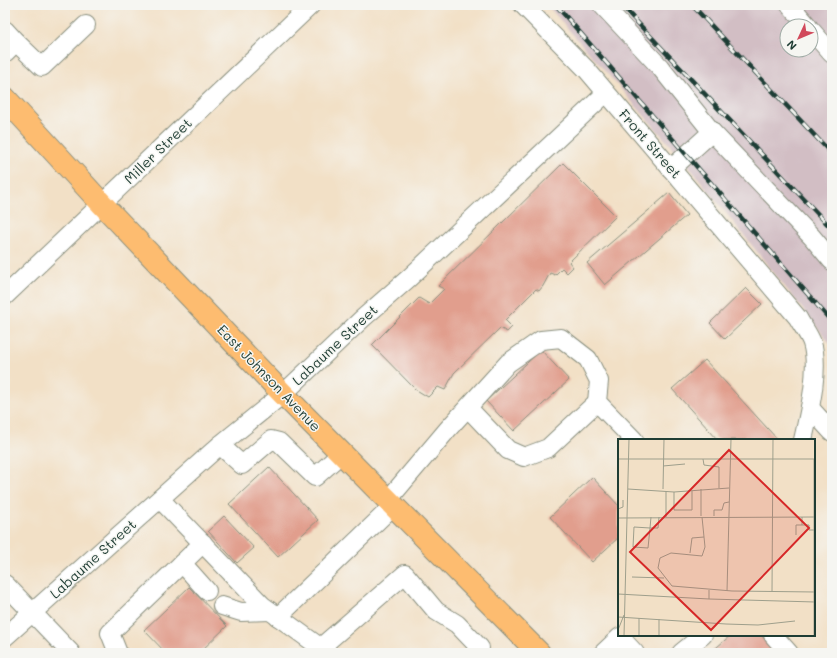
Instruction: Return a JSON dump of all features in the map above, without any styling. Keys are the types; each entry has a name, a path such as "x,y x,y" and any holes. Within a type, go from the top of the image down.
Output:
{"main road":[{"name":"East Johnson Avenue","path":"5,98 102,204 283,394 539,653"}],"street":[{"name":"Miller Street","path":"5,296 311,5"},
{"name":"Front Street","path":"523,5 587,70 798,318 812,342 815,362 810,408 803,439"},
{"path":"602,5 660,67 712,132 812,237 832,261"},
{"path":"790,5 801,18"},
{"path":"9,42 42,68 86,25"},
{"path":"819,39 832,54"},
{"name":"Labaume Street","path":"5,638 220,445 283,394 606,93"},
{"path":"671,169 712,132"},
{"path":"222,606 241,612 274,614 391,502 468,408 508,363 541,340 561,338 588,359 599,381 597,402 548,448 524,457 508,450 468,408"},
{"path":"597,402 633,439"},
{"path":"810,408 832,432"},
{"path":"220,445 242,465 271,440 279,442 315,477 342,453"},
{"path":"160,499 274,614 324,650 405,574 436,610 457,624 480,648 475,653"},
{"path":"118,653 110,633 203,543"},
{"path":"182,563 207,591"},
{"path":"5,584 71,653"},
{"path":"681,653 702,636"},
{"path":"774,636 789,653"},
{"path":"603,653 620,637 635,653"}],"shaded area":[{"path":"547,5 832,5 832,346 691,169"}],"building":[{"path":"563,163 616,216 569,262 573,267 567,273 562,268 555,275 550,273 539,291 536,289 505,320 512,327 507,332 500,328 454,373 445,390 438,387 428,397 415,389 372,345 419,298 429,304 444,289 438,286"},
{"path":"669,193 687,215 605,285 587,263"},
{"path":"746,288 762,304 725,339 710,323"},
{"path":"541,350 569,380 514,431 486,401"},
{"path":"705,360 777,439 717,439 672,389"},
{"path":"269,467 318,520 278,557 229,504"},
{"path":"592,477 618,505 618,538 592,562 550,517"},
{"path":"224,516 254,548 237,563 208,531"},
{"path":"189,587 227,626 199,653 166,653 144,630"},
{"path":"730,636 762,636 777,653 710,653"}],"railway":[{"path":"556,5 832,322"},
{"path":"621,5 832,229"},
{"path":"692,5 832,154"}]}
